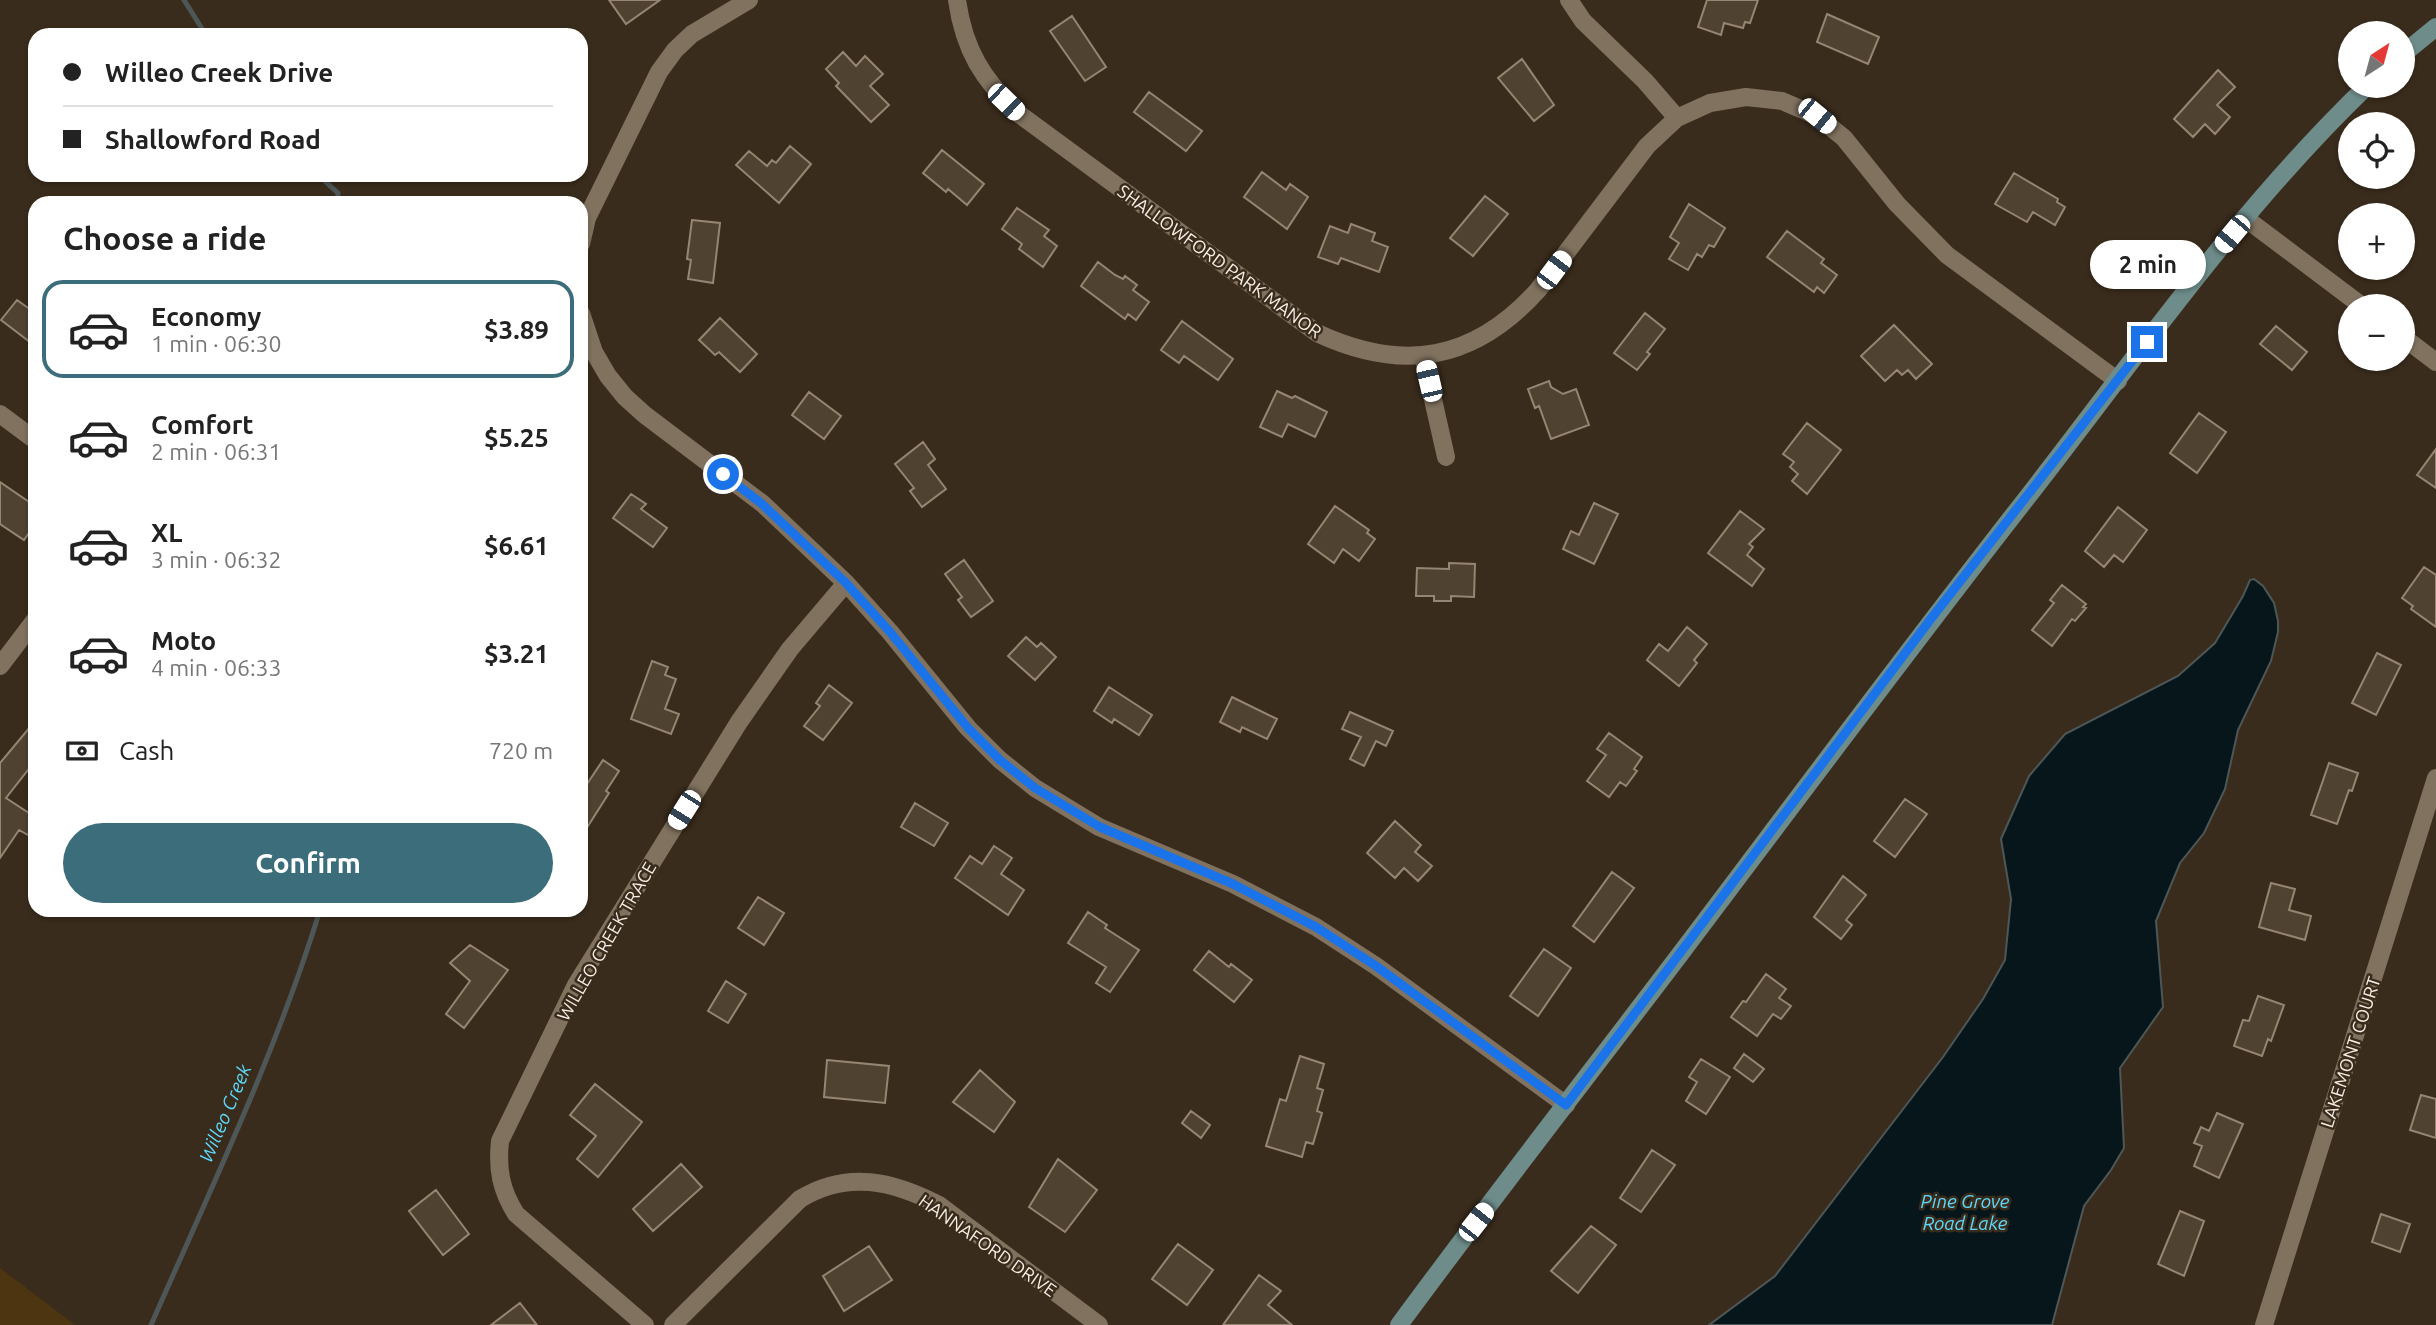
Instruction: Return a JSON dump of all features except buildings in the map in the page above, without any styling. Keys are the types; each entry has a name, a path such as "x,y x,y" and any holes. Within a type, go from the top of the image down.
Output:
{"street":[{"path":"588,216 659,72 675,50 692,34 748,0"},
{"name":"SHALLOWFORD PARK MANOR","path":"957,0 960,25 973,59 993,90 1018,114 1317,333 1344,345 1370,353 1423,355 1476,340 1500,327 1521,310 1538,290 1647,146 1677,118 1710,103 1746,97 1782,101 1817,116 1844,138 1897,204 1947,255 2118,381"},
{"path":"1569,0 1583,21 1645,81 1677,118"},
{"path":"2415,44 2436,27"},
{"path":"1399,1325 1930,620 2206,265 2313,138 2355,98"},
{"path":"2245,218 2346,294"},
{"path":"588,334 594,352 608,376 625,397 762,504 846,583 890,632 968,728 1000,760 1035,788 1100,827 1233,884 1316,927 1376,966 1566,1105"},
{"path":"2415,346 2436,362"},
{"path":"1423,355 1446,457"},
{"path":"0,414 28,435"},
{"name":"WILLEO CREEK TRACE","path":"645,1325 516,1214 500,1180 500,1141 576,985 738,722 790,649 846,583"},
{"path":"0,666 28,629"},
{"name":"LAKEMONT COURT","path":"2263,1325 2436,778"},
{"name":"HANNAFORD DRIVE","path":"673,1325 800,1199 818,1187 862,1181 913,1191 939,1205 1099,1325"}],"shaded area":[{"path":"0,1268 75,1325 0,1325"}],"water":[{"name":"Pine Grove Road Lake","path":"2254,579 2263,586 2274,603 2278,621 2271,661 2238,730 2225,789 2204,833 2180,863 2156,921 2163,1007 2120,1068 2124,1148 2084,1206 2052,1325 1709,1325 1775,1276 1943,1057 1983,999 2005,960 2011,899 2001,839 2029,776 2065,734 2178,676 2215,643 2250,580"}],"waterway":[{"name":"Willeo Creek","path":"184,0 202,28"},
{"name":"Willeo Creek","path":"326,182 338,193 338,196"},
{"name":"Willeo Creek","path":"151,1325 263,1068 318,917"}],"route":[{"path":"723,474 762,504 846,583 890,632 968,728 1000,760 1035,788 1100,827 1188,863 1316,927 1376,966 1566,1105 1930,620 2147,342"}]}
